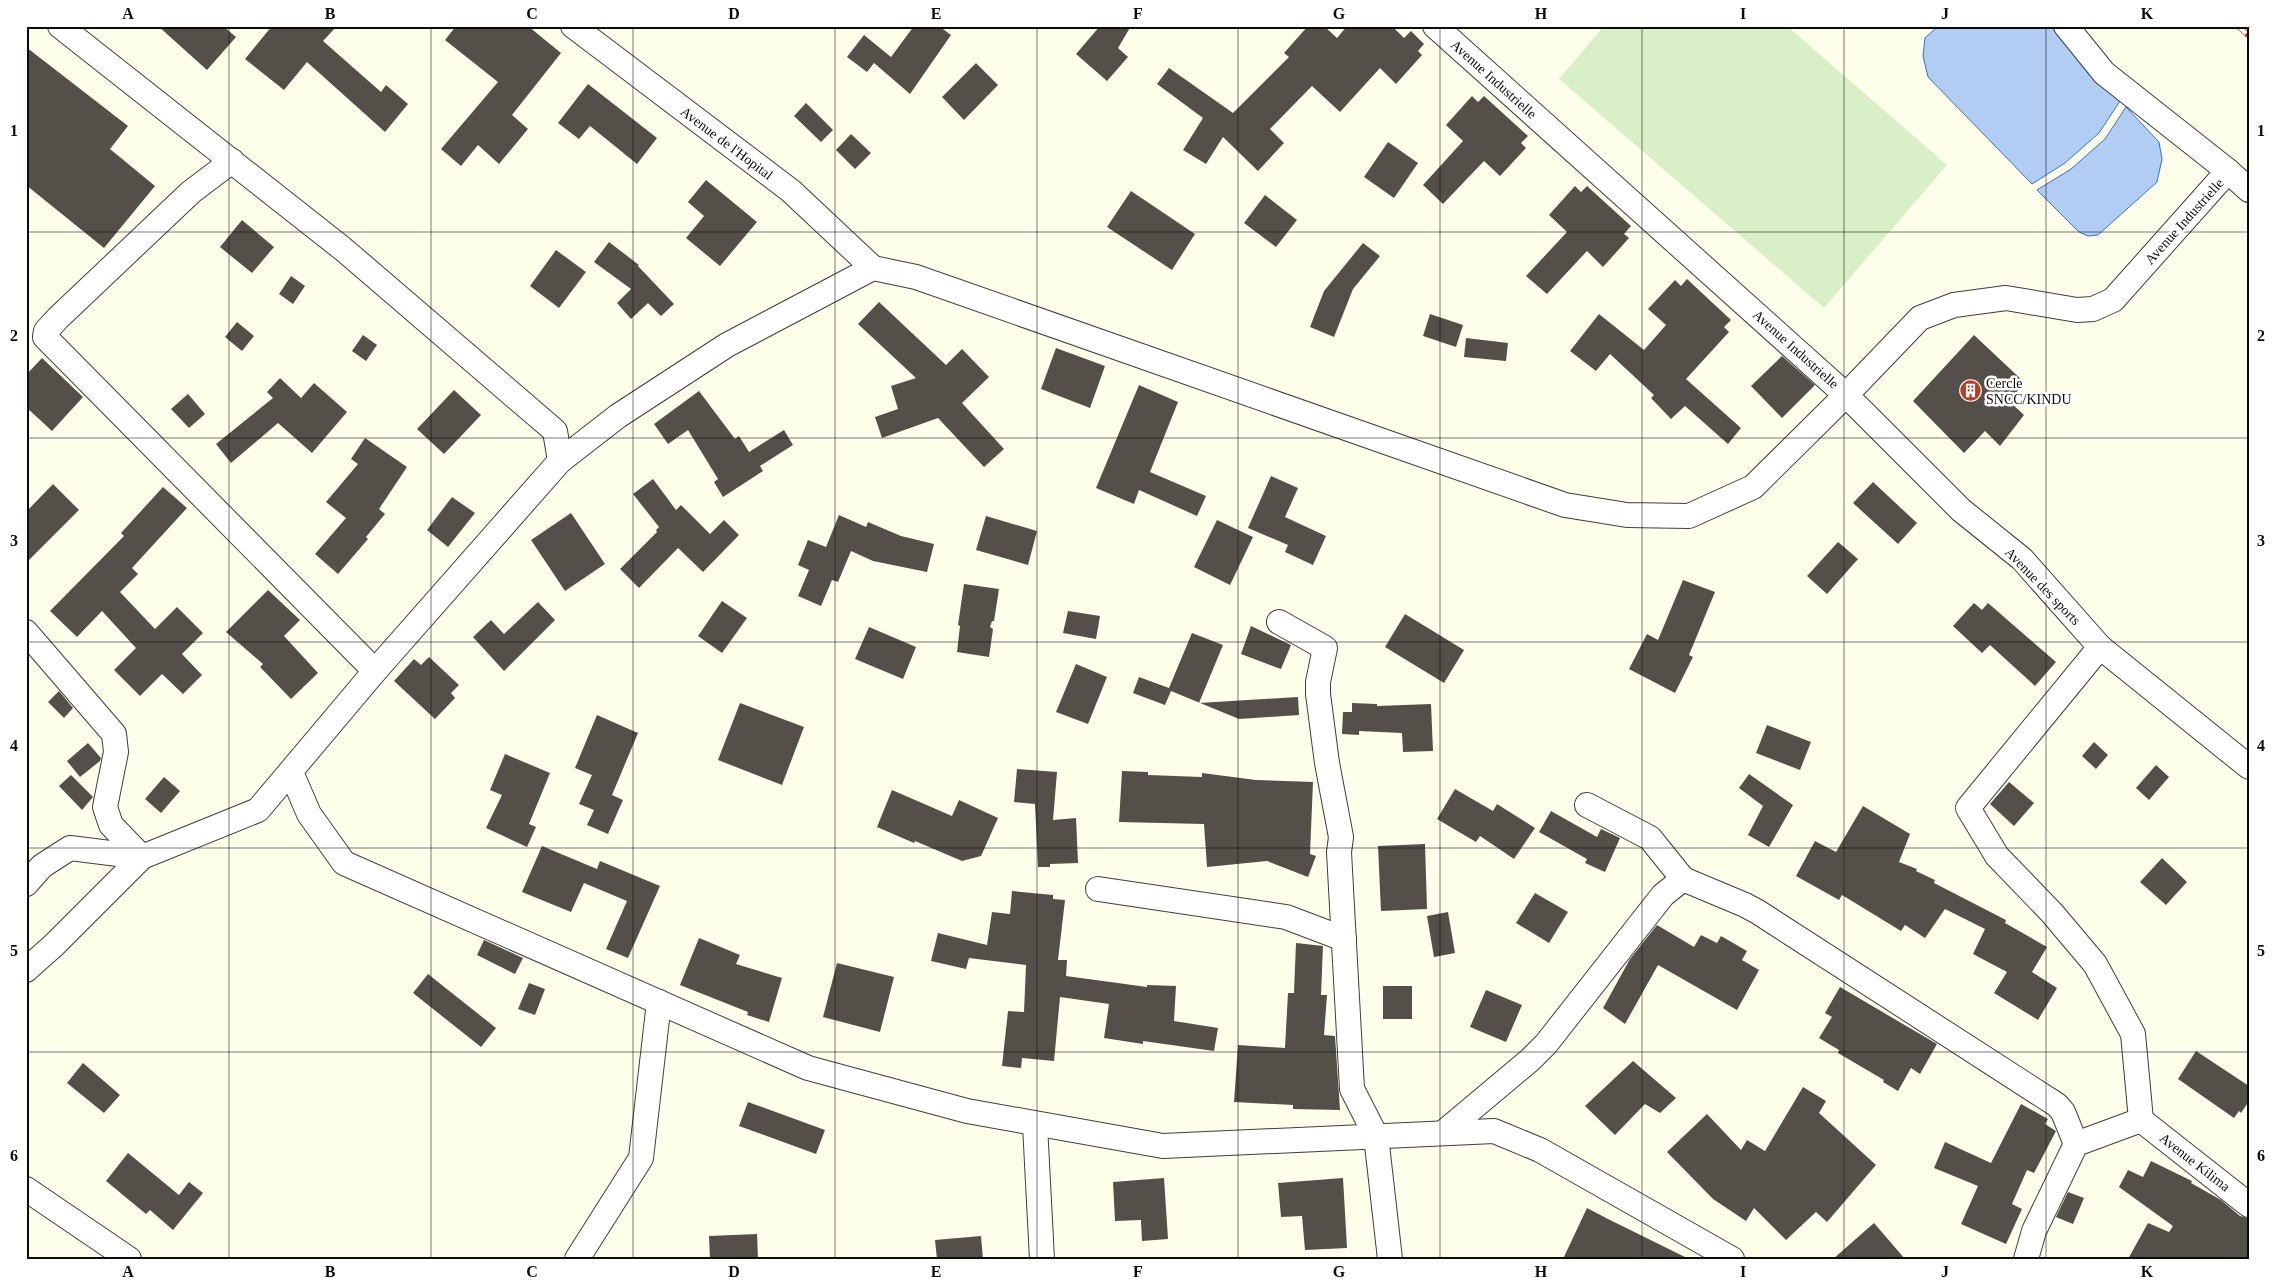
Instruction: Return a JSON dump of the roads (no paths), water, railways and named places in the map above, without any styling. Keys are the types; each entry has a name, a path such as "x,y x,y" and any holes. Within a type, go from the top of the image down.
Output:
{"street":[{"path":"60,26 343,249 555,431 560,461"},
{"name":"Avenue de l'Hopital","path":"573,26 791,191 873,268"},
{"name":"Avenue Industrielle","path":"1435,26 1846,395 1920,318 1954,305 2006,298 2077,310 2093,309 2113,300 2228,171 2249,190"},
{"path":"2066,26 2104,73 2228,171"},
{"path":"232,162 191,192 58,318 46,331 45,337 375,671"},
{"path":"26,970 142,857 258,810 375,671 560,461 618,416 727,345 873,268 916,277 1565,505 1627,515 1690,516 1753,487 1846,395"},
{"name":"Avenue des sports","path":"1846,395 1961,510 2022,559 2100,647 2249,768"},
{"path":"1279,622 1325,648 1318,682 1318,694 1327,763 1341,837 1339,852 1352,1089 1376,1136 1390,1259"},
{"path":"26,632 114,734 116,752 105,807 111,825 142,857"},
{"path":"2026,1259 2034,1231 2076,1144 2140,1120 2133,1034 2095,964 2052,913 1997,856 1968,808 2100,647"},
{"path":"291,772 309,814 344,863 808,1068 966,1111 1035,1125 1163,1146 1494,1131 1540,1150 1732,1259"},
{"path":"1587,805 1650,838 1683,879 1758,912 2057,1105 2063,1112 2076,1144"},
{"path":"26,884 42,866 70,848 142,857"},
{"path":"1443,1133 1530,1060 1546,1044 1663,895 1683,879"},
{"path":"1098,889 1286,917 1344,939"},
{"path":"577,1259 640,1158 659,1002"},
{"name":"Avenue Kilima","path":"2140,1120 2249,1205"},
{"path":"1035,1125 1042,1259"},
{"path":"26,1189 129,1259"}],"water":[{"path":"1938,26 2064,26 2120,101 2099,133 2065,163 2032,184 1928,77 1923,56 1925,38"},
{"path":"2126,107 2159,142 2162,159 2157,182 2098,235 2088,236 2079,232 2037,190 2071,169 2105,139"}],"railway":[{"path":"2238,26 2249,36"}],"place":[{"name":"Cercle SNCC/KINDU","path":"1970,391"}]}
